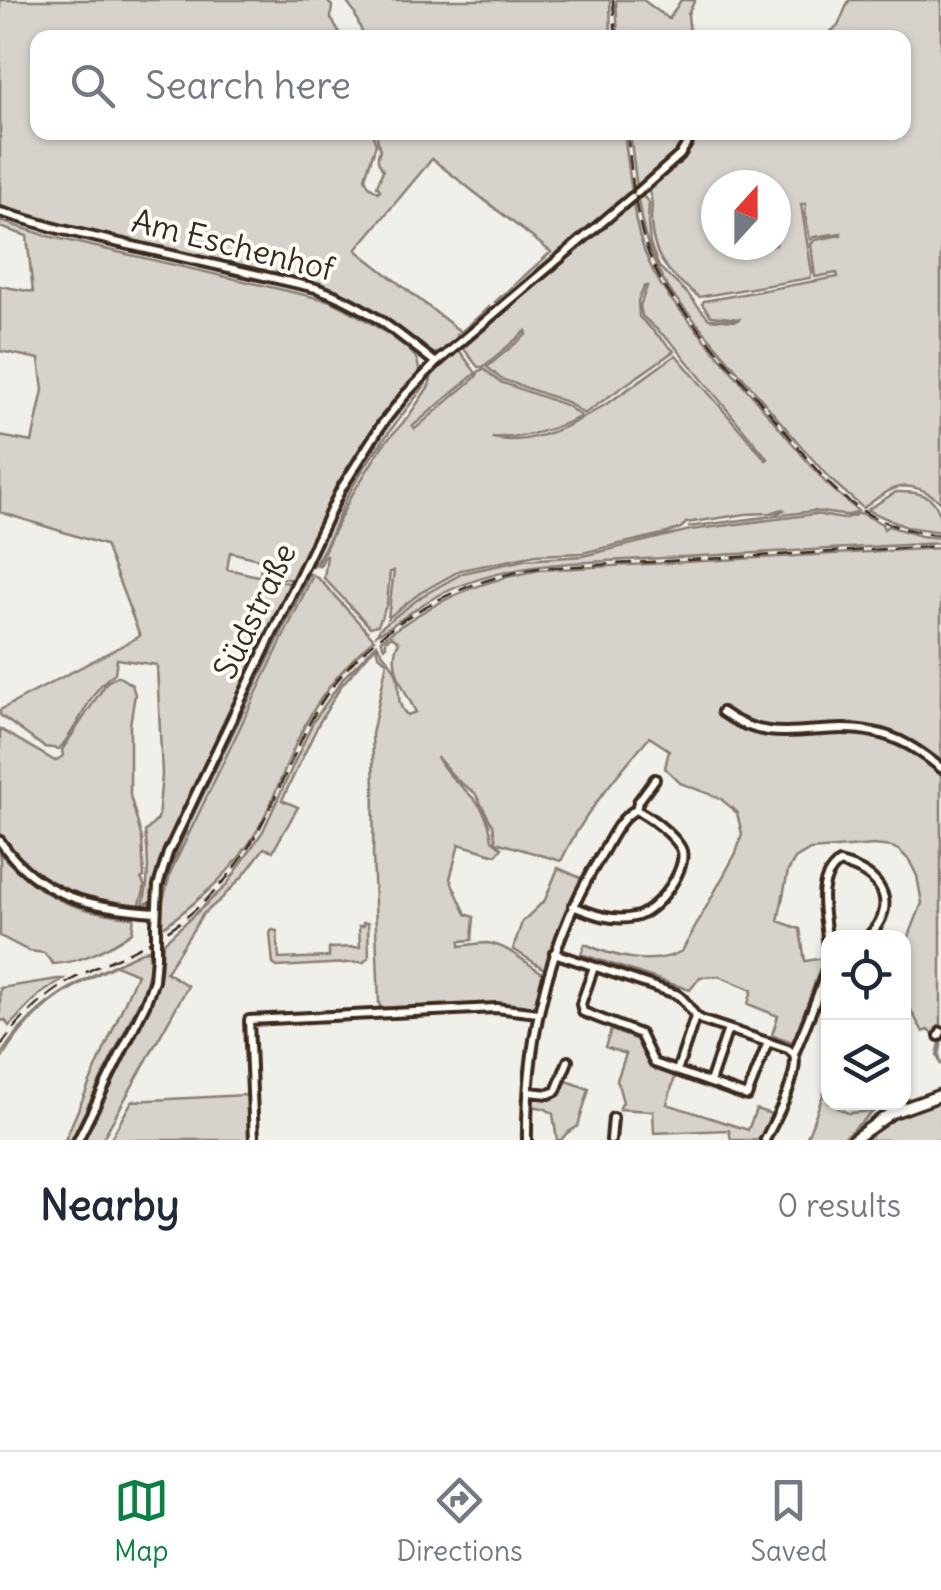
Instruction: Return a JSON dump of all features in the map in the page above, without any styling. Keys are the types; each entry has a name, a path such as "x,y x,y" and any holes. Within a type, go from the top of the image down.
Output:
{"main road":[{"path":"853,1140 872,1124 911,1104 941,1095"}],"street":[{"name":"Südstraße","path":"78,1140 154,980 158,886 168,852 342,490 382,424 436,363 635,195 680,154 689,140"},
{"name":"Am Eschenhof","path":"0,212 316,288 362,307 436,363"},
{"path":"722,712 738,724 766,732 872,732 917,748 941,768"},
{"path":"636,810 656,779"},
{"path":"528,1140 528,1092 538,1013 554,954 573,906 590,873 629,812 636,810 681,849 682,860 671,885 658,904 645,914 607,917 573,906"},
{"path":"0,841 34,878 58,892 100,906 156,912"},
{"path":"825,930 822,894 832,868 839,863 866,872 881,887 883,912 874,930"},
{"path":"554,954 682,997 695,1017 794,1054"},
{"path":"594,967 581,1004 583,1012 640,1034 652,1062 747,1096 768,1042"},
{"path":"764,1140 783,1102 796,1063 794,1054 821,983"},
{"path":"254,1140 249,1020 496,1008 538,1013"},
{"path":"677,1071 695,1017"},
{"path":"710,1082 728,1029"},
{"path":"528,1092 556,1091 568,1060"},
{"path":"611,1140 613,1118"}],"shaded area":[{"path":"0,0 326,0 332,6 331,18 338,30 30,30 30,140 375,140 365,178 378,192 383,170 378,160 378,140 625,140 632,193 500,305 495,302 551,252 432,159 356,250 461,332 457,335 460,338 440,353 432,353 363,304 317,285 0,210"},
{"path":"345,0 610,0 611,30 361,30"},
{"path":"616,0 643,0 669,19 681,0 695,0 688,14 689,30 618,30"},
{"path":"849,0 941,0 941,503 925,491 899,487 863,508 830,479 673,295 649,249 638,199 642,195 649,203 650,244 659,267 709,319 739,319 711,316 702,304 704,301 838,277 837,273 815,277 811,244 841,233 810,240 806,204 801,204 810,278 699,297 659,257 652,235 648,190 681,159 693,140 911,140 911,30 833,30"},
{"path":"631,140 683,140 678,150 637,189"},
{"path":"633,203 645,252 669,297 826,483 858,511 842,515 814,511 688,527 772,516 784,510 746,514 686,523 667,533 582,553 536,555 461,570 420,593 388,618 394,571 390,572 387,604 378,625 370,627 324,578 327,556 317,566 351,496 383,445 408,417 432,375 459,350 476,373 413,426 415,429 484,369 500,382 566,405 581,416 532,434 492,438 516,440 540,436 589,414 676,355 768,459 673,344 642,316 640,306 647,286 638,301 639,317 674,351 584,414 567,402 501,379 487,367 526,331 483,367 478,367 463,348"},
{"path":"0,221 48,236 331,301 391,336 418,363 420,374 351,464 296,578 260,573 262,560 230,552 227,569 289,583 292,587 166,850 152,901 143,905 148,869 145,832 158,819 162,775 157,665 117,659 115,673 99,688 59,749 44,747 0,715 0,710 140,636 105,545 0,512 0,436 32,442 43,390 39,359 0,351 0,286 33,292 27,236 0,227"},
{"path":"489,307 491,312 465,334 461,332"},
{"path":"425,378 426,384 360,474 313,566 312,558 361,464"},
{"path":"896,492 917,493 931,499 939,512 941,532 906,527 867,510"},
{"path":"861,513 884,529 888,526 941,538 941,543 533,567 479,579 445,592 377,634 422,596 463,573 524,560 583,556 690,530 815,514 843,519"},
{"path":"941,548 941,1039 928,1030 923,1032 911,1011 911,931 922,903 917,876 909,860 892,847 810,850 795,859 788,871 778,921 800,929 805,961 821,958 793,1042 772,1035 778,1016 748,1004 752,990 719,976 700,977 690,990 581,954 585,944 608,953 646,959 682,951 736,853 742,834 737,813 720,798 680,783 665,768 669,750 649,737 590,812 561,861 496,842 493,826 475,793 437,757 453,778 477,802 489,824 492,840 502,848 496,855 459,844 450,879 466,914 474,917 472,940 460,941 460,946 487,943 501,947 544,977 533,1008 489,1004 381,1009 372,734 387,662 376,646 341,686 319,723 282,800 298,807 273,851 264,848 244,875 203,914 166,972 188,986 102,1140 83,1140 155,993 163,943 226,886 263,831 313,722 344,677 377,644 396,673 403,710 407,715 416,712 396,668 399,642 392,636 384,647 381,640 437,604 475,587 540,570"},
{"path":"307,574 192,818 159,901 170,854 302,577"},
{"path":"313,575 374,639 317,705 249,844 203,896 162,928 162,904 171,871"},
{"path":"118,676 132,685 135,694 130,725 130,795 142,839 144,889 140,906 101,902 48,884 0,837 0,729 55,761 63,756 62,750 107,682"},
{"path":"0,853 29,881 60,900 94,911 134,917 132,932 94,954 53,964 44,953 29,951 0,936"},
{"path":"558,868 583,879 546,970 513,949 522,922 545,900"},
{"path":"368,923 369,957 364,962 277,967 273,964 272,930 277,931 279,959 329,957 329,948 360,947 359,926"},
{"path":"148,949 151,964 144,992 71,1140 65,1140 137,974 116,965 80,983 36,1016 0,1062 0,1056 31,1017 48,1003 84,980"},
{"path":"63,979 39,995 9,1026 5,1020 0,1021 0,988"},
{"path":"611,1030 643,1042 651,1064 676,1073 667,1104 748,1130 756,1109 774,1115 759,1140 731,1140 729,1130 654,1133 653,1111 619,1109 623,1102 617,1080 626,1054 605,1047"},
{"path":"564,1080 589,1089 578,1126 557,1140 553,1114 533,1106 533,1095 558,1092"},
{"path":"245,1095 250,1140 110,1140 132,1101"},
{"path":"941,1098 941,1140 858,1140 893,1115"},
{"path":"821,1100 821,1110 874,1111 841,1140 806,1140"}],"railway":[{"path":"613,0 615,30"},
{"path":"628,140 644,238 650,258 671,296 838,493 880,520 941,535"},
{"path":"0,1047 29,1012 55,990 157,937 207,899 241,860 254,838 328,693 376,640 436,601 469,586 539,568 941,546"}]}
